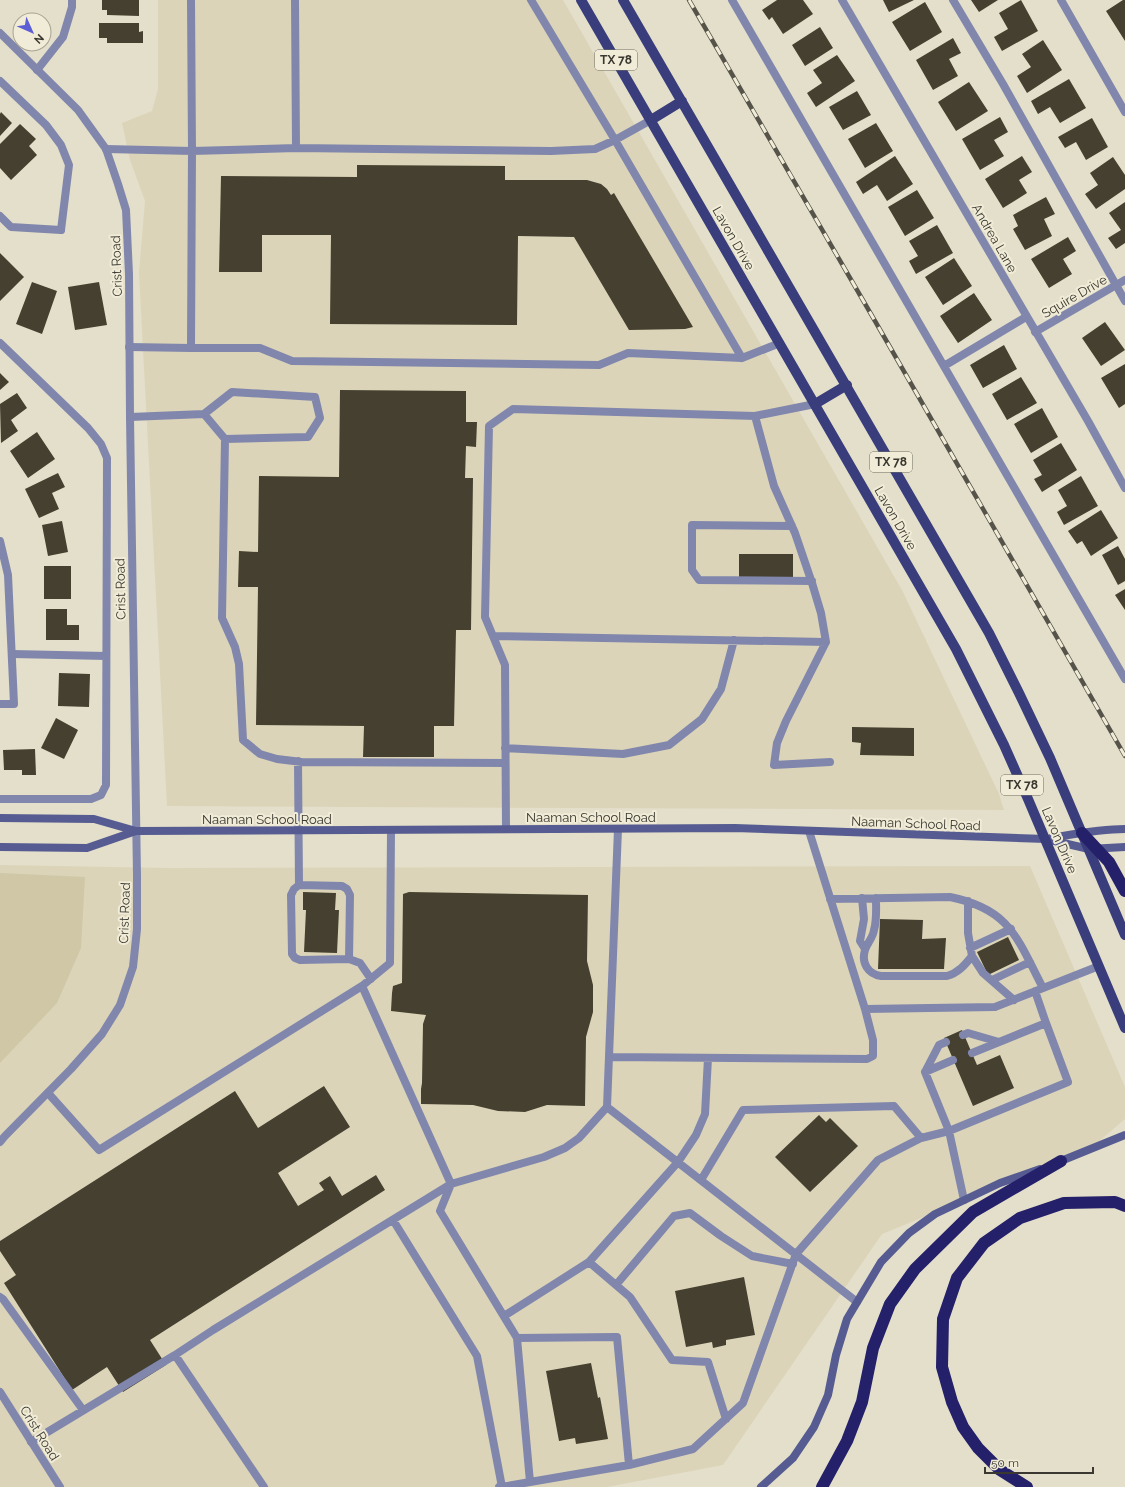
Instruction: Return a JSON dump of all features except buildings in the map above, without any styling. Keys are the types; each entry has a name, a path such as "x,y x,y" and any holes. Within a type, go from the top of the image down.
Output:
{"highway":[{"path":"1082,832 1093,849 1109,862 1125,891"},
{"path":"822,1487 847,1441 862,1402 873,1348 890,1304 915,1269 973,1212 1061,1161"},
{"path":"1026,1487 1000,1470 978,1448 963,1427 952,1402 942,1367 943,1319 957,1278 984,1244 1020,1218 1064,1203 1115,1202 1125,1206"}],"main road":[{"name":"Lavon Drive","path":"581,0 956,649 1004,745 1046,839 1125,1028"},
{"name":"Lavon Drive","path":"623,0 989,633 1020,693 1082,832"},
{"path":"651,120 682,101"},
{"path":"815,404 846,385"},
{"name":"Naaman School Road","path":"0,818 94,819 136,831 735,828 1046,839 1093,849 1125,847"},
{"name":"Naaman School Road","path":"1046,839 1082,832 1125,829"},
{"name":"Naaman School Road","path":"0,847 86,848 136,831"},
{"name":"Lavon Drive","path":"1093,849 1125,935"},
{"path":"761,1487 793,1458 814,1427 828,1395 836,1355 847,1319 881,1262 909,1233 935,1214 1000,1183 1061,1161 1125,1135"}],"street":[{"path":"37,70 63,38 72,7 72,0"},
{"path":"191,0 191,348"},
{"path":"295,0 296,148"},
{"path":"531,0 547,29 615,140 742,358"},
{"path":"732,0 1125,679"},
{"name":"Andrea Lane","path":"842,0 1088,421 1125,488"},
{"path":"953,0 1125,302"},
{"path":"1061,0 1125,112"},
{"name":"Crist Road","path":"0,32 78,110 106,149 126,210 129,274 137,929 133,967 120,1005 102,1034 71,1069 0,1142"},
{"path":"0,81 46,126 61,145 69,165 60,230 11,227 0,216"},
{"path":"106,149 192,151 296,148 551,151 596,149 651,120"},
{"name":"Squire Drive","path":"1035,332 1125,280"},
{"path":"944,366 1026,317"},
{"path":"0,343 88,428 102,444 107,458 106,785 101,795 91,799 0,799"},
{"path":"129,348 260,348 292,360 300,361 599,365 628,352 742,358 780,343"},
{"path":"130,417 204,414 232,392 316,398 320,418 308,437 225,439"},
{"path":"506,829 505,665 485,617 489,426 513,409 755,416 815,404"},
{"path":"204,414 225,439 222,618 235,647 239,664 243,740 260,754 277,759 298,761 505,763"},
{"path":"755,416 774,486 792,526 812,581 821,613 826,642 786,721 777,743 774,765 830,762"},
{"path":"792,526 692,525 692,570 699,580 812,581"},
{"path":"0,541 8,575 14,704 0,704"},
{"path":"493,636 826,642"},
{"path":"505,748 623,754 669,745 702,719 721,689 734,640"},
{"path":"12,654 106,656"},
{"path":"298,761 299,885"},
{"path":"31,1442 175,1355 451,1184 544,1157 566,1148 579,1138 607,1107 618,829"},
{"path":"48,1093 99,1150 362,986 390,963 392,830"},
{"path":"609,1057 867,1059 873,1056 873,1040 865,1009 809,831"},
{"path":"349,959 350,894 347,888 342,886 299,885 294,889 291,895 292,954 295,958 300,960 349,959 360,963 371,979"},
{"path":"393,1220 477,1356 500,1487 629,1466 693,1449 743,1403 796,1254 878,1160 921,1138 949,1131 1068,1082 1046,1024 1039,990 1030,962 1011,929 1001,919 987,909 968,901 950,897 830,899"},
{"path":"862,898 864,919 860,941 865,950"},
{"path":"876,898 874,932 865,950 864,962 871,973 881,976 947,976 954,974 961,969 972,956"},
{"path":"968,901 968,933 972,956 983,973 1014,1000"},
{"path":"970,948 991,942 1011,929"},
{"path":"992,980 1005,970 1030,962"},
{"path":"865,1009 995,1007 1099,966"},
{"path":"362,986 451,1184 440,1211 517,1338 530,1482"},
{"path":"972,1053 1046,1024"},
{"path":"963,1035 968,1033 999,1042"},
{"path":"946,1042 939,1045 925,1072 949,1131 964,1200"},
{"path":"504,1316 589,1262 678,1162 696,1135 705,1114 708,1058"},
{"path":"925,1072 953,1060"},
{"path":"701,1180 743,1110 894,1106 921,1138"},
{"path":"607,1107 857,1302"},
{"path":"616,1285 674,1216 690,1213 721,1236 752,1256 793,1264"},
{"path":"589,1262 630,1297 672,1360 708,1362 726,1419"},
{"path":"0,1297 3,1299 83,1410"},
{"path":"517,1338 617,1337 629,1466"},
{"path":"175,1355 264,1487"},
{"name":"Crist Road","path":"0,1392 60,1487"}],"shaded area":[{"path":"158,0 563,0 903,592 999,794 1004,810 167,806 139,273 145,201 130,160 122,123 152,111 158,89"},
{"path":"0,865 169,868 1030,866 1125,1087 1125,1119 1090,1149 882,1234 723,1465 607,1487 0,1487"},
{"path":"0,873 85,877 81,948 57,1003 0,1063"}],"railway":[{"path":"689,0 1125,756"}]}
